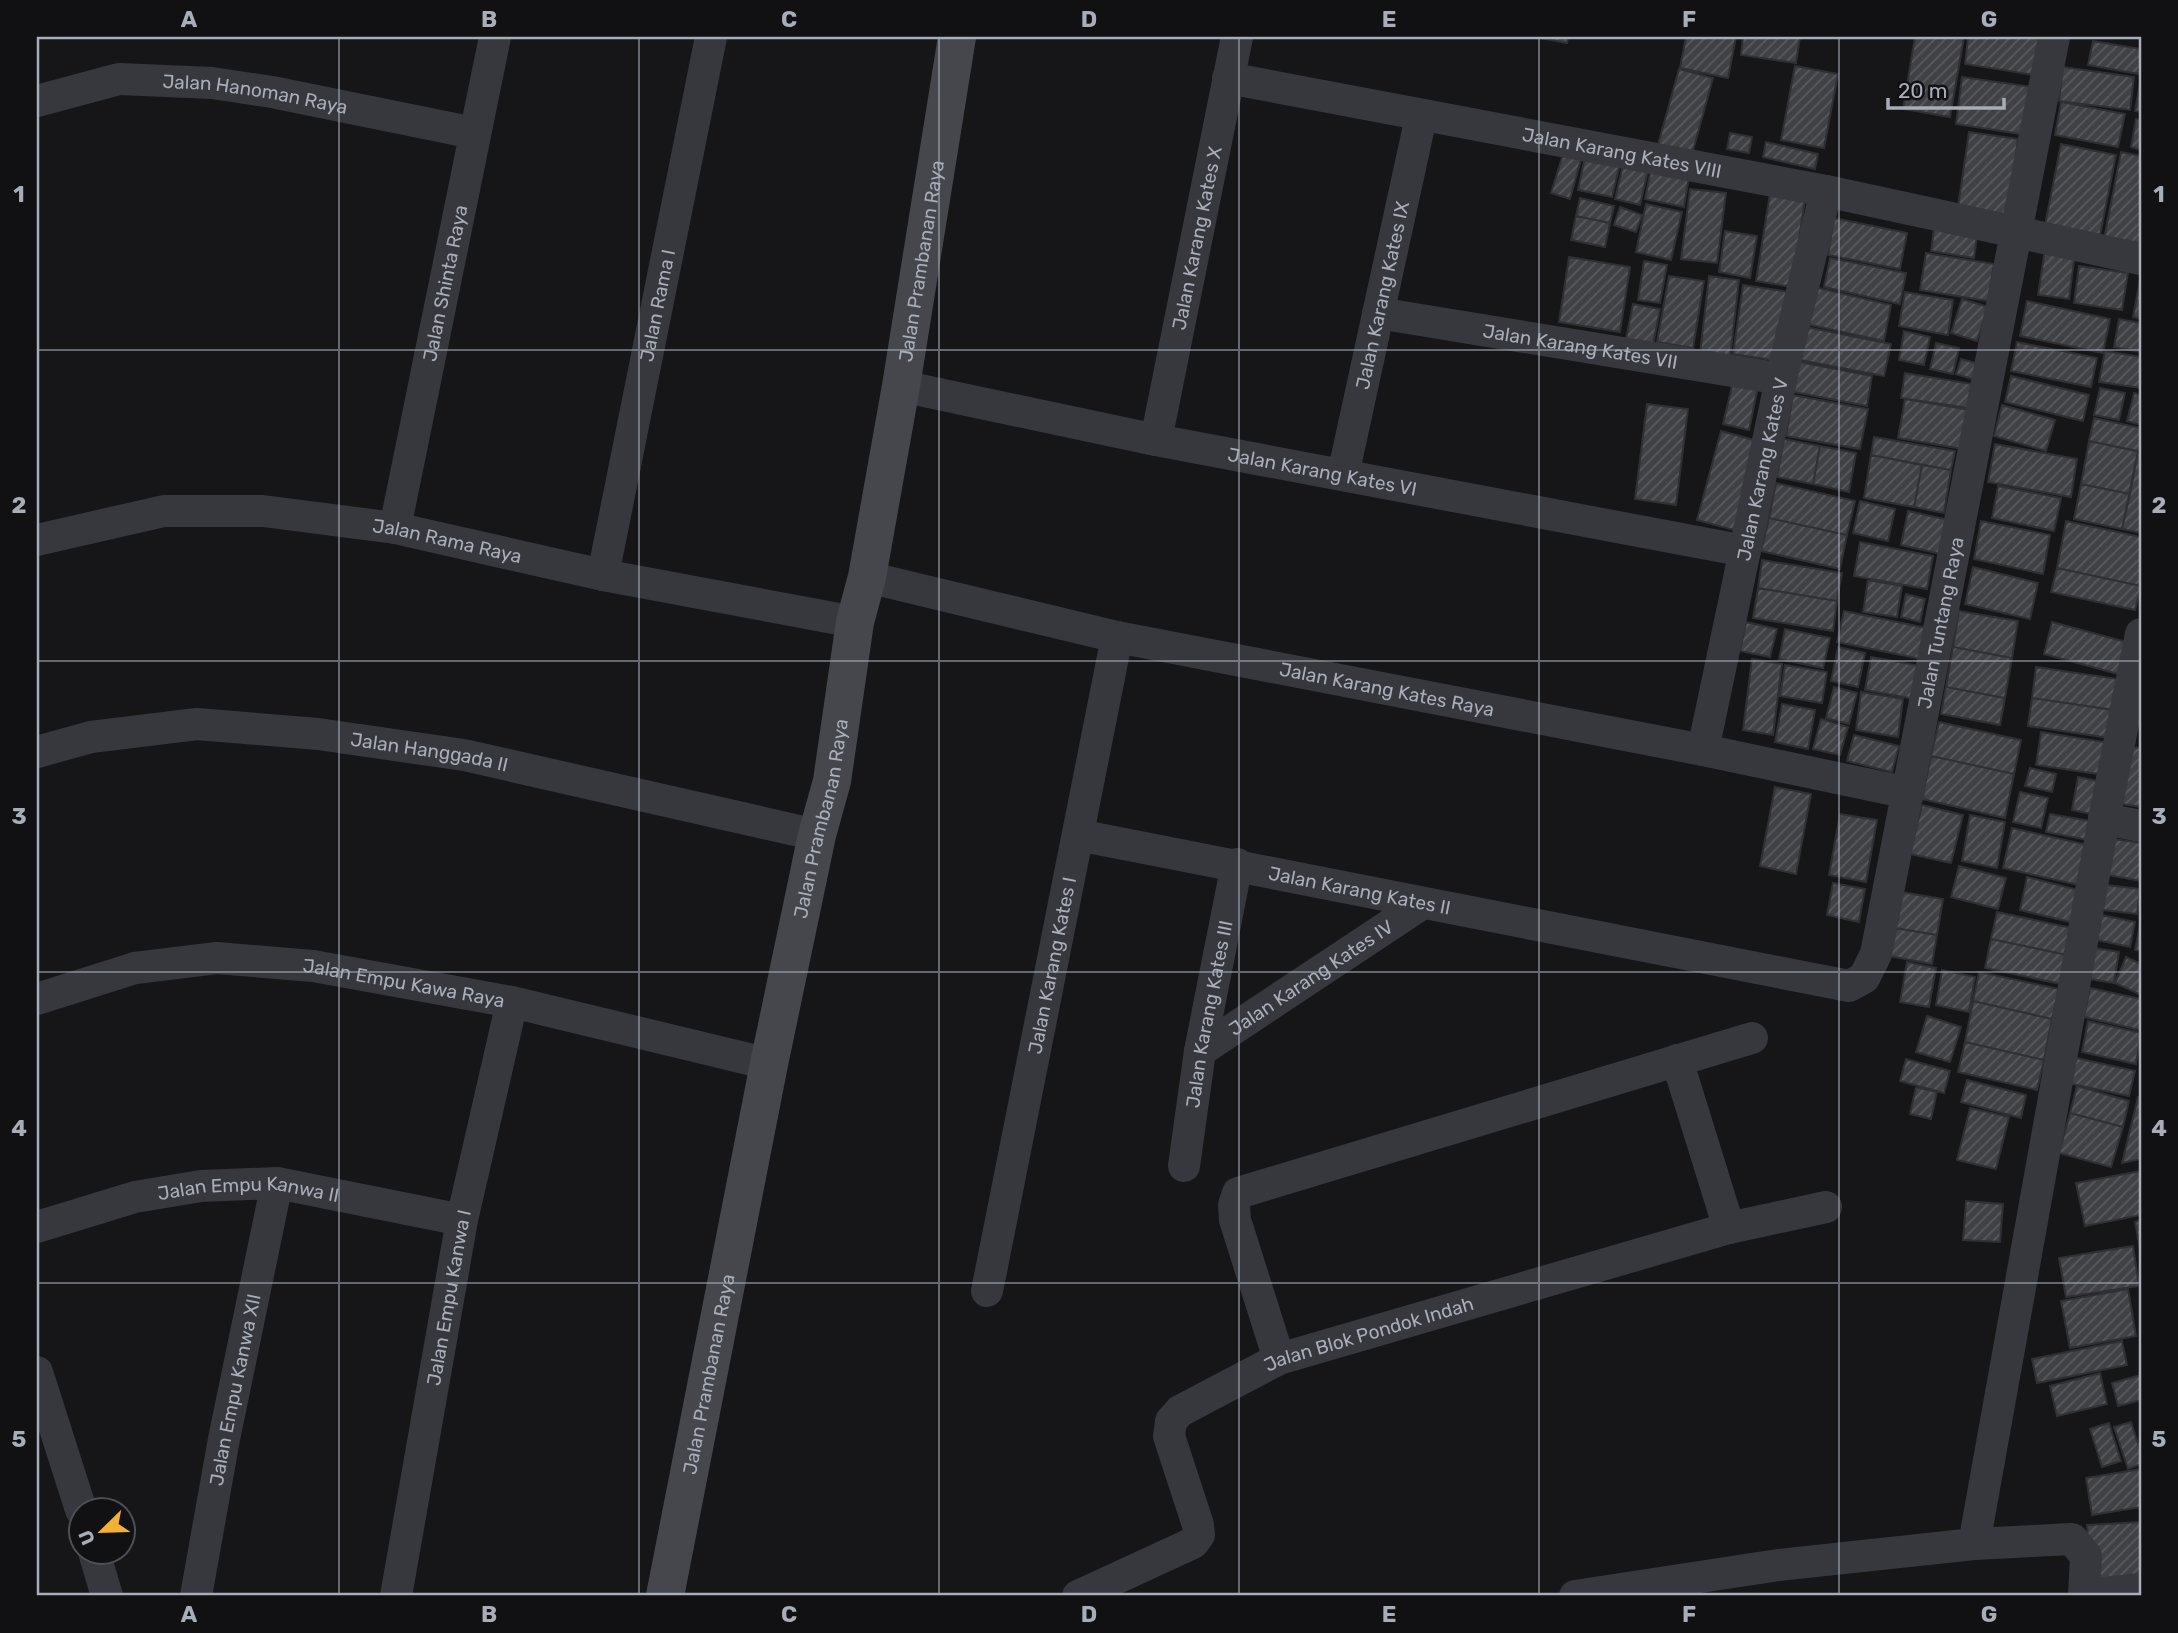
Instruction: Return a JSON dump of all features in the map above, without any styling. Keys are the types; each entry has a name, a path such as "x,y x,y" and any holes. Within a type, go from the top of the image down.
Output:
{"street":[{"name":"Jalan Shinta Raya","path":"396,528 495,37"},
{"name":"Jalan Rama I","path":"603,575 711,37"},
{"name":"Jalan Prambanan Raya","path":"665,1596 769,1065 817,835 832,781 855,622 867,577 901,386 957,37"},
{"name":"Jalan Karang Kates X","path":"1156,440 1237,37"},
{"name":"Jalan Tuntang Raya","path":"1640,946 1849,986 1871,969 1909,793 2014,234 2054,37"},
{"name":"Jalan Karang Kates VIII","path":"1228,78 1421,117 1826,191 2014,234 2141,259"},
{"name":"Jalan Hanoman Raya","path":"37,101 120,79 212,83 272,92 474,132"},
{"name":"Jalan Karang Kates IX","path":"1343,475 1421,117"},
{"name":"Jalan Karang Kates V","path":"1703,750 1781,379 1826,191"},
{"name":"Jalan Karang Kates VII","path":"1378,313 1781,379"},
{"name":"Jalan Karang Kates VI","path":"901,386 1156,440 1745,551"},
{"name":"Jalan Rama Raya","path":"37,540 164,511 263,512 396,528 603,575 855,622"},
{"name":"Jalan Karang Kates Raya","path":"867,577 1117,637 1703,750 1909,793"},
{"name":"Jalan Karang Kates I","path":"987,1291 1117,637"},
{"path":"1974,1544 2104,819 2140,644"},
{"name":"Jalan Hanggada II","path":"37,752 91,737 197,724 318,734 464,755 817,835"},
{"path":"2104,819 2141,826"},
{"name":"Jalan Karang Kates II","path":"1078,835 1237,864 1423,904 1640,946"},
{"name":"Jalan Karang Kates III","path":"1184,1166 1200,1051 1237,864"},
{"name":"Jalan Karang Kates IV","path":"1200,1051 1423,904"},
{"name":"Jalan Empu Kawa Raya","path":"37,999 135,968 217,958 313,966 512,1002 769,1065"},
{"name":"Jalan Empu Kanwa I","path":"396,1596 462,1220 512,1002"},
{"path":"1279,1359 1235,1220 1234,1205 1238,1193 1752,1038"},
{"path":"1677,1060 1729,1228"},
{"name":"Jalan Empu Kanwa II","path":"37,1227 135,1197 201,1186 277,1183 462,1220"},
{"name":"Jalan Empu Kanwa XII","path":"196,1596 224,1439 277,1183"},
{"name":"Jalan Blok Pondok Indah","path":"1078,1596 1193,1543 1199,1535 1198,1525 1169,1436 1171,1421 1180,1411 1279,1359 1729,1228 1826,1207"},
{"path":"37,1372 77,1496"},
{"path":"1575,1596 1779,1564 1974,1544 2071,1539 2087,1556 2084,1596 2141,1589"},
{"path":"98,1566 107,1596"}],"building":[{"path":"1535,37 1568,37 1567,43"},
{"path":"1686,37 1736,37 1728,78 1680,68"},
{"path":"1743,37 1800,37 1796,63 1741,55"},
{"path":"1915,37 1964,37 1950,117 1903,109"},
{"path":"1968,37 2039,37 2034,75 1965,64"},
{"path":"2093,41 2141,49 2139,74 2088,65"},
{"path":"1795,66 1838,74 1824,148 1781,140"},
{"path":"2063,67 2134,77 2130,110 2059,101"},
{"path":"1679,69 1713,78 1691,158 1657,148"},
{"path":"1962,77 2033,87 2027,135 1956,124"},
{"path":"2141,77 2141,112 2135,111"},
{"path":"2061,102 2125,114 2118,147 2055,135"},
{"path":"2136,119 2141,120 2141,150 2131,147"},
{"path":"1969,132 2018,139 2008,215 1958,207"},
{"path":"1730,133 1752,137 1749,153 1727,149"},
{"path":"1766,142 1818,154 1815,169 1763,157"},
{"path":"2061,144 2116,155 2100,235 2045,225"},
{"path":"1564,151 1582,156 1570,199 1551,193"},
{"path":"2121,152 2141,156 2141,246 2104,239"},
{"path":"1585,157 1620,164 1612,197 1578,190"},
{"path":"1623,165 1648,170 1640,205 1615,199"},
{"path":"1651,169 1689,177 1684,207 1645,199"},
{"path":"1690,189 1726,193 1717,263 1681,259"},
{"path":"1770,193 1805,199 1792,287 1756,281"},
{"path":"1580,198 1614,206 1610,223 1576,216"},
{"path":"1646,204 1682,212 1671,260 1636,252"},
{"path":"1620,207 1642,215 1636,232 1614,225"},
{"path":"1576,216 1610,223 1605,247 1571,240"},
{"path":"1834,218 1907,233 1900,269 1828,255"},
{"path":"1934,229 1977,236 1974,258 1931,251"},
{"path":"1725,231 1757,236 1750,278 1719,272"},
{"path":"2045,249 2075,253 2069,299 2038,295"},
{"path":"1926,253 1994,264 1988,301 1920,290"},
{"path":"1569,257 1630,267 1620,332 1559,322"},
{"path":"1830,258 1906,273 1900,304 1824,287"},
{"path":"1644,261 1667,265 1660,303 1638,300"},
{"path":"2079,266 2128,273 2122,310 2074,303"},
{"path":"2141,274 2141,319 2133,317"},
{"path":"1669,276 1704,281 1693,348 1657,342"},
{"path":"1709,276 1739,280 1730,358 1700,354"},
{"path":"1743,285 1790,292 1779,361 1733,354"},
{"path":"1814,287 1891,305 1884,341 1806,324"},
{"path":"1905,292 1953,300 1948,335 1899,326"},
{"path":"1962,299 1988,307 1977,341 1951,333"},
{"path":"2027,301 2110,319 2103,353 2020,336"},
{"path":"1633,304 1660,309 1652,350 1625,344"},
{"path":"2119,319 2141,323 2141,352 2114,347"},
{"path":"1806,327 1891,344 1884,376 1800,360"},
{"path":"1904,331 1930,337 1924,365 1899,360"},
{"path":"2017,342 2097,358 2091,387 2011,371"},
{"path":"1936,343 1959,348 1953,374 1930,369"},
{"path":"2105,351 2141,357 2141,388 2099,382"},
{"path":"1961,359 1979,364 1975,380 1956,374"},
{"path":"1799,362 1872,376 1867,406 1794,392"},
{"path":"1905,373 1972,384 1968,408 1901,398"},
{"path":"2011,376 2089,395 2083,421 2005,402"},
{"path":"1733,382 1758,387 1749,430 1723,424"},
{"path":"2100,388 2125,393 2119,420 2094,415"},
{"path":"2134,393 2141,395 2141,425 2127,421"},
{"path":"1793,395 1868,409 1860,449 1786,436"},
{"path":"1905,399 1970,410 1963,449 1898,438"},
{"path":"1647,404 1688,409 1676,505 1635,499"},
{"path":"2002,405 2055,420 2046,451 1994,436"},
{"path":"2094,418 2141,428 2141,452 2089,441"},
{"path":"1721,431 1758,441 1734,530 1697,520"},
{"path":"1874,437 1955,451 1951,470 1871,455"},
{"path":"1784,439 1820,446 1813,484 1777,477"},
{"path":"2089,441 2138,451 2130,494 2081,484"},
{"path":"1995,444 2077,459 2071,497 1988,482"},
{"path":"1820,446 1856,453 1849,492 1813,484"},
{"path":"2138,451 2141,452 2141,533 2122,529"},
{"path":"1871,455 1922,465 1914,507 1864,498"},
{"path":"1922,465 1951,470 1944,513 1914,507"},
{"path":"1776,483 1855,501 1847,535 1769,518"},
{"path":"2081,484 2130,494 2122,529 2074,519"},
{"path":"1998,486 2061,498 2054,531 1992,518"},
{"path":"1860,501 1895,509 1888,541 1853,533"},
{"path":"1908,511 1949,520 1941,554 1901,545"},
{"path":"1769,518 1847,535 1840,569 1761,551"},
{"path":"1981,521 2050,535 2043,574 1974,559"},
{"path":"2066,521 2141,537 2141,586 2057,568"},
{"path":"1860,542 1933,556 1927,589 1854,576"},
{"path":"1762,560 1842,573 1837,601 1758,588"},
{"path":"1973,567 2038,583 2030,619 1965,604"},
{"path":"2057,568 2141,586 2135,610 2051,592"},
{"path":"1868,580 1902,586 1897,617 1863,612"},
{"path":"1758,588 1837,601 1833,631 1753,618"},
{"path":"1906,594 1925,599 1920,622 1901,617"},
{"path":"1844,611 1927,628 1921,659 1837,642"},
{"path":"1959,611 2018,621 2012,658 1953,647"},
{"path":"1746,622 1777,629 1770,657 1740,651"},
{"path":"2052,622 2126,642 2118,674 2044,654"},
{"path":"1785,629 1830,638 1823,668 1779,659"},
{"path":"1838,647 1865,653 1858,687 1831,681"},
{"path":"1953,647 2012,658 2005,698 1946,687"},
{"path":"1871,657 1921,666 1915,699 1865,690"},
{"path":"1752,659 1782,664 1773,735 1743,730"},
{"path":"1785,665 1827,672 1822,703 1780,696"},
{"path":"2036,667 2118,679 2114,710 2032,698"},
{"path":"1834,687 1857,693 1849,724 1826,718"},
{"path":"1946,687 2005,698 2000,725 1941,714"},
{"path":"1861,692 1903,699 1898,737 1856,730"},
{"path":"2032,698 2114,710 2110,738 2028,726"},
{"path":"1782,704 1815,710 1808,749 1775,742"},
{"path":"1821,719 1848,727 1840,755 1813,749"},
{"path":"1939,722 2021,740 2014,774 1931,756"},
{"path":"2041,732 2110,743 2105,775 2036,765"},
{"path":"1854,735 1899,746 1892,772 1847,761"},
{"path":"2131,747 2141,748 2141,807 2122,804"},
{"path":"1931,756 2014,774 2005,818 1922,799"},
{"path":"2030,768 2056,774 2052,792 2025,786"},
{"path":"2078,777 2103,782 2096,815 2072,810"},
{"path":"1775,787 1811,794 1796,874 1760,866"},
{"path":"2020,792 2048,798 2041,828 2013,822"},
{"path":"1922,805 1963,815 1951,863 1910,854"},
{"path":"1840,814 1877,820 1866,882 1829,875"},
{"path":"2050,814 2096,822 2093,841 2046,832"},
{"path":"1970,815 2005,822 1997,868 1962,861"},
{"path":"2012,828 2092,846 2083,886 2003,868"},
{"path":"2114,839 2141,843 2141,881 2108,875"},
{"path":"1959,866 2006,878 1998,909 1951,897"},
{"path":"2027,877 2082,891 2074,923 2020,910"},
{"path":"1833,883 1865,889 1859,922 1827,915"},
{"path":"2097,884 2140,889 2137,914 2095,909"},
{"path":"1901,892 1943,899 1937,935 1895,928"},
{"path":"1997,912 2072,928 2067,955 1991,939"},
{"path":"2097,914 2135,922 2130,947 2092,939"},
{"path":"2141,925 2141,951 2135,950"},
{"path":"1895,928 1937,935 1932,964 1889,956"},
{"path":"1991,939 2067,955 2061,984 1985,968"},
{"path":"2095,948 2119,952 2114,983 2089,979"},
{"path":"2126,957 2141,964 2141,995 2115,983"},
{"path":"1907,962 1936,968 1929,1007 1900,1002"},
{"path":"1942,970 1975,977 1969,1012 1936,1005"},
{"path":"1979,972 2059,989 2052,1019 1973,1001"},
{"path":"2090,988 2141,999 2140,1030 2084,1017"},
{"path":"1973,1001 2052,1019 2044,1060 1965,1042"},
{"path":"1927,1016 1961,1027 1950,1062 1916,1052"},
{"path":"2088,1021 2141,1033 2136,1064 2082,1052"},
{"path":"1965,1042 2044,1060 2037,1090 1958,1072"},
{"path":"2072,1057 2135,1071 2129,1096 2067,1083"},
{"path":"1906,1059 1950,1071 1944,1093 1900,1081"},
{"path":"1967,1080 2026,1095 2021,1118 1961,1102"},
{"path":"2077,1086 2129,1101 2123,1127 2070,1113"},
{"path":"1916,1087 1937,1092 1931,1119 1910,1114"},
{"path":"2138,1097 2141,1097 2141,1159 2122,1163"},
{"path":"1970,1108 2009,1117 1996,1169 1957,1160"},
{"path":"2070,1113 2123,1127 2111,1167 2059,1153"},
{"path":"2141,1171 2141,1215 2085,1226 2076,1183"},
{"path":"1966,1201 2003,1204 2000,1242 1963,1240"},
{"path":"2141,1220 2141,1255 2135,1222"},
{"path":"2133,1246 2139,1286 2066,1297 2059,1258"},
{"path":"2128,1289 2136,1336 2070,1348 2061,1301"},
{"path":"2122,1341 2127,1365 2037,1383 2032,1359"},
{"path":"2100,1373 2107,1404 2057,1416 2050,1386"},
{"path":"2141,1375 2141,1400 2118,1406 2112,1383"},
{"path":"2131,1422 2141,1453 2141,1464 2128,1469 2114,1427"},
{"path":"2109,1423 2121,1461 2102,1467 2090,1429"},
{"path":"2141,1469 2141,1507 2092,1515 2086,1478"},
{"path":"2141,1522 2141,1583 2091,1586 2087,1525"}]}
